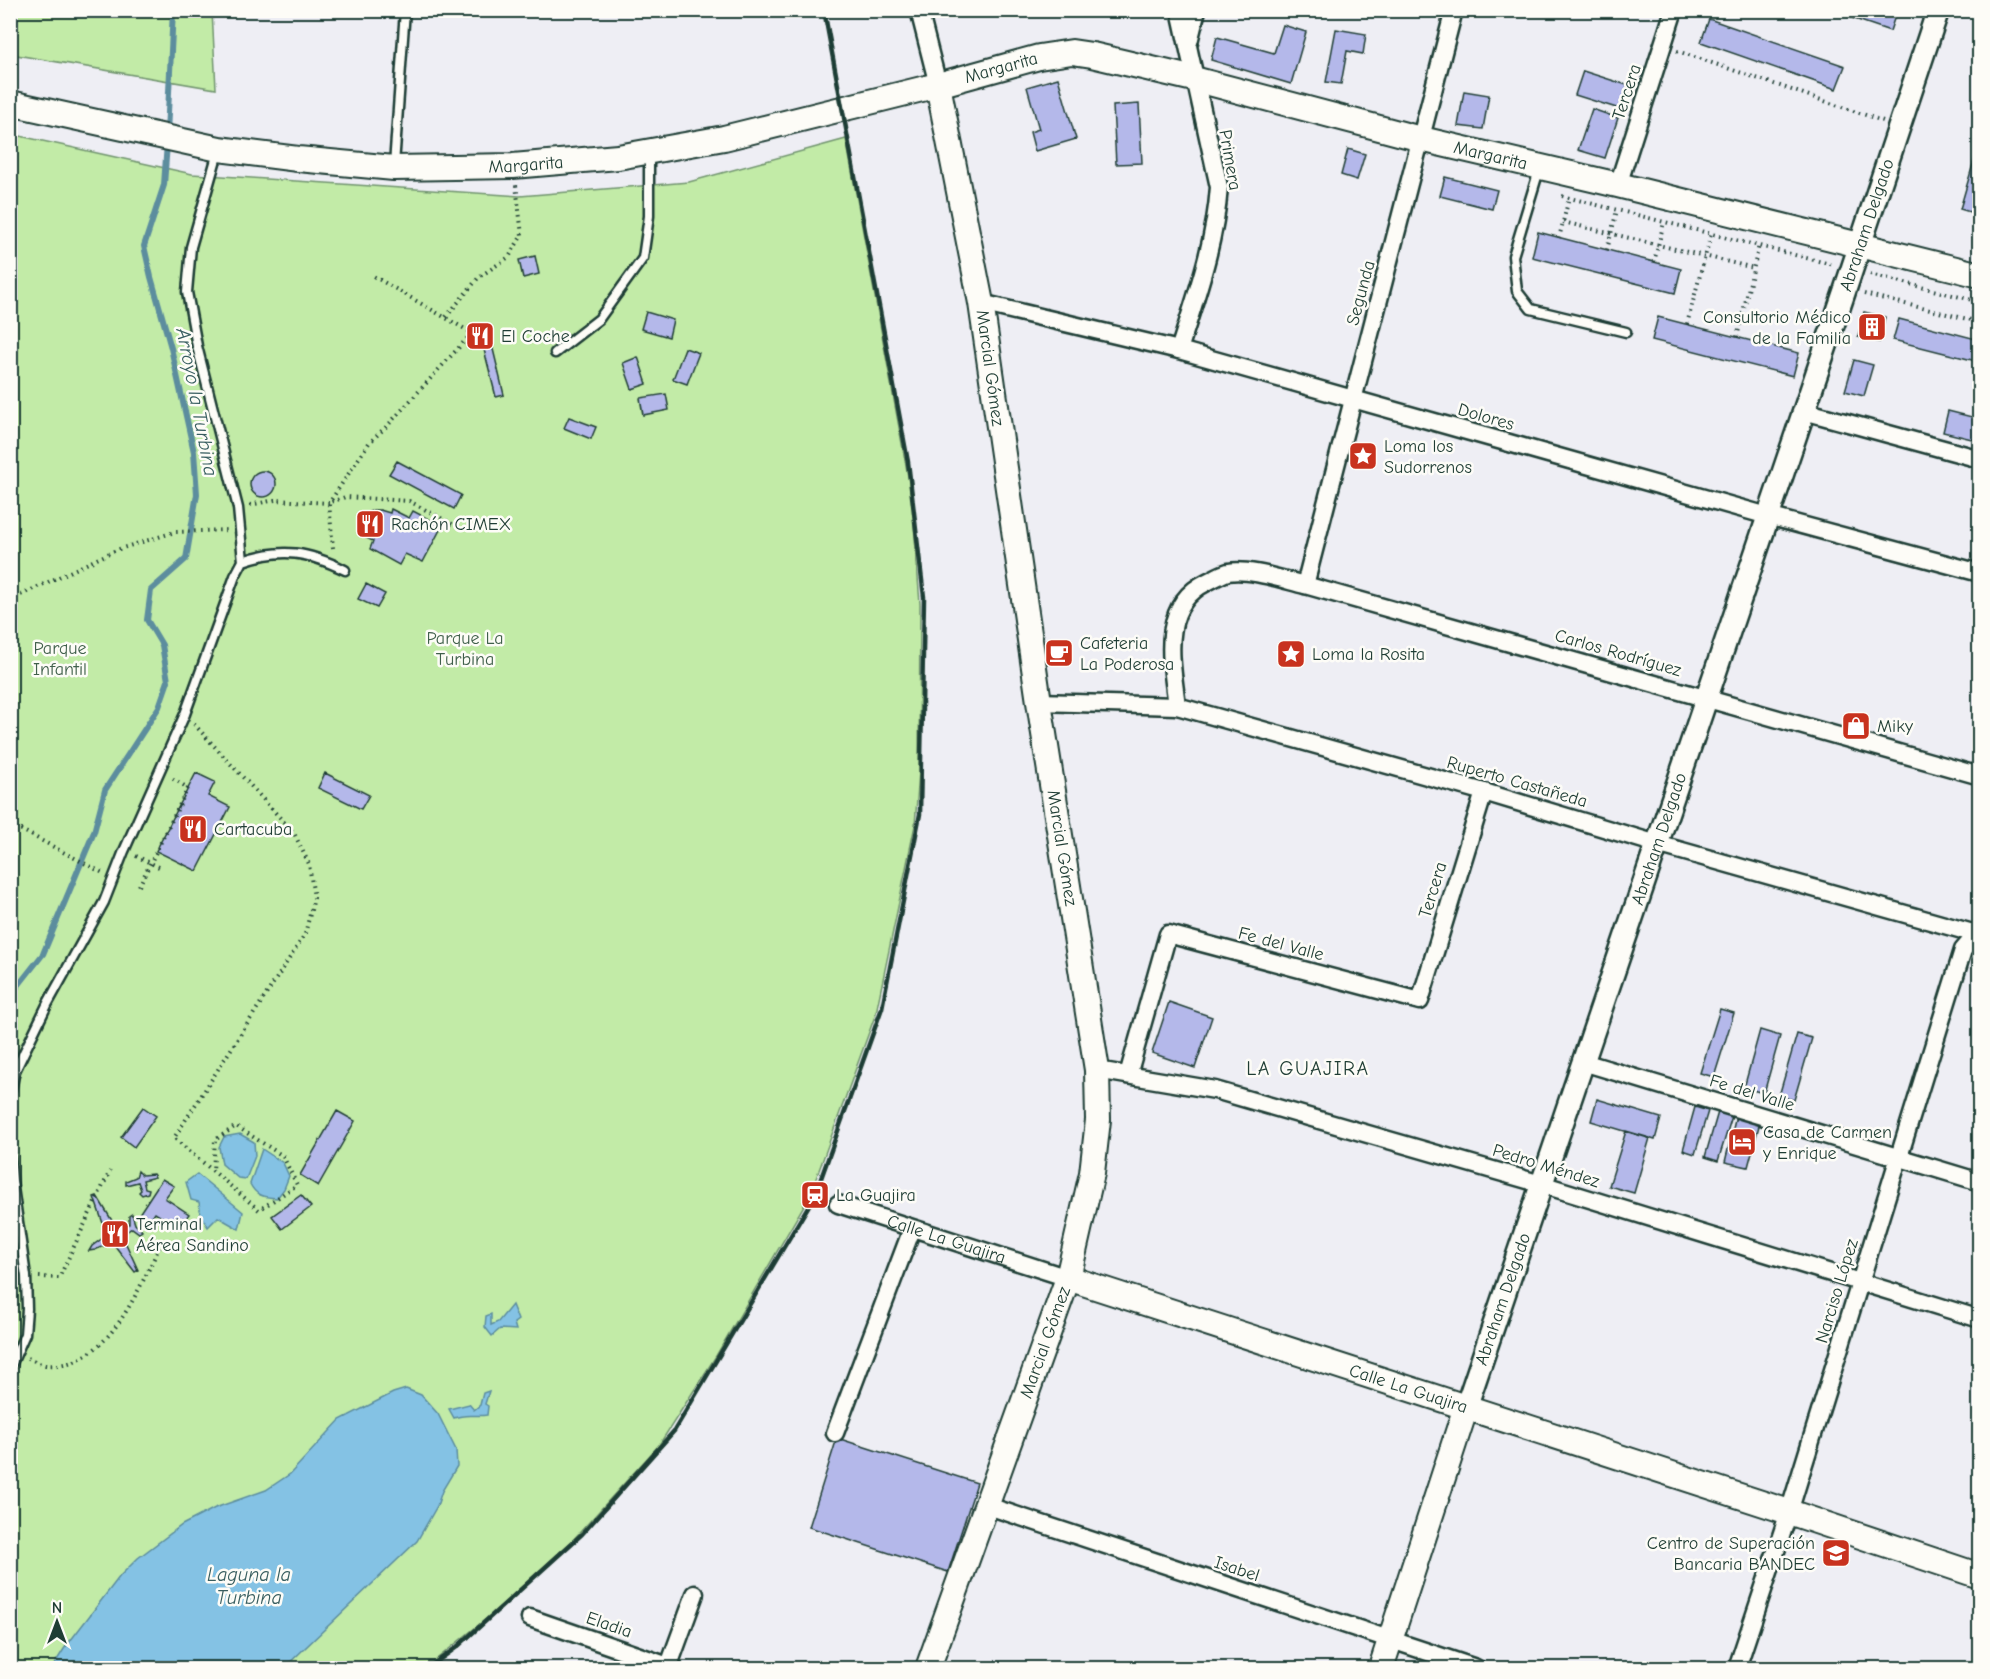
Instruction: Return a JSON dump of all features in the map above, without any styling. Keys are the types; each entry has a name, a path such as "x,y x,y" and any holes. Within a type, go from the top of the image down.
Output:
{"main road":[{"name":"Margarita","path":"10,103 219,149 298,159 394,168 513,166 618,157 724,138 938,85 1039,57 1072,52 1194,80 1421,139 1537,178 1575,175 1980,275"},
{"name":"Marcial Gómez","path":"928,1668 1068,1278 1092,1173 1098,1120 1097,1070 1039,702 981,303 938,85"},
{"name":"Calle La Guajira","path":"1068,1278 1980,1576"},
{"name":"Abraham Delgado","path":"1381,1668 1466,1407"}],"street":[{"name":"Marcial Gómez","path":"919,10 938,85"},
{"path":"1180,10 1188,46"},
{"name":"Primera","path":"1179,350 1208,255 1216,217 1219,187 1188,46 1197,10"},
{"name":"Segunda","path":"1305,585 1454,10"},
{"name":"Tercera","path":"1620,186 1674,10"},
{"name":"Abraham Delgado","path":"1466,1407 1938,10"},
{"name":"Dolores","path":"981,303 1179,350 1768,516 1980,573"},
{"path":"1804,411 1980,459"},
{"name":"Carlos Rodríguez","path":"1177,706 1170,643 1175,618 1188,594 1227,572 1244,572 1305,585 1980,776"},
{"name":"Ruperto Castañeda","path":"1039,702 1177,706 1484,792 1657,844 1978,933"},
{"name":"Tercera","path":"1420,1001 1484,792"},
{"name":"Narciso López","path":"1737,1668 1789,1512 1963,950 1978,933"},
{"name":"Fe del Valle","path":"1128,1075 1168,934 1420,1001"},
{"name":"Fe del Valle","path":"1583,1062 1980,1182"},
{"name":"Pedro Méndez","path":"1097,1070 1215,1090 1541,1184 1980,1319"},
{"name":"Calle La Guajira","path":"838,1204 1068,1278"},
{"path":"836,1433 912,1229"},
{"name":"Isabel","path":"985,1505 1476,1668"},
{"path":"670,1668 695,1594"},
{"name":"Eladia","path":"530,1618 670,1668"}],"lane":[{"path":"394,168 405,10"},
{"path":"10,1094 15,1071 48,1003 104,902 124,851 185,714 235,576 243,561 238,508 197,346 187,292 191,247 219,149"},
{"path":"555,353 599,319 643,258 649,216 650,151"},
{"path":"1537,178 1513,256 1517,291 1531,309 1626,333"},
{"path":"243,561 278,552 307,555 345,570"},
{"path":"10,1154 26,1276 24,1334 10,1368"}],"path":[{"path":"1662,46 1900,127"},
{"path":"446,317 479,278 509,257 522,235 513,166"},
{"path":"1559,237 1575,175"},
{"path":"1537,178 1569,198 1980,302"},
{"path":"1607,250 1617,210 1620,186"},
{"path":"1654,262 1671,198"},
{"path":"1686,324 1718,210"},
{"path":"1737,337 1765,221"},
{"path":"1563,222 1754,268"},
{"path":"333,548 329,503 369,443 472,333 373,276"},
{"path":"1845,290 1980,322"},
{"path":"238,508 275,500 329,503 345,497 409,501 456,526"},
{"path":"10,600 116,550 175,532 216,530"},
{"path":"185,714 294,833 309,864 314,898 305,934 174,1138 213,1172 260,1210 297,1185 283,1156 236,1126 215,1140 213,1172"},
{"path":"139,886 188,788 160,770"},
{"path":"10,824 99,872"},
{"path":"124,851 163,869"},
{"path":"26,1276 59,1278 110,1171"},
{"path":"16,1353 44,1365 66,1363 88,1355 113,1332 140,1287 160,1246"}],"green space":[{"path":"10,11 212,11 216,89 11,54"},
{"name":"Parque La Turbina","path":"11,134 192,174 520,196 689,182 846,139 912,498 920,604 919,772 915,825 876,1013 810,1195 716,1356 659,1445 572,1541 492,1614 428,1668 11,1668"}],"water":[{"path":"240,1134 254,1142 255,1156 246,1179 238,1178 222,1164 219,1147 224,1137"},
{"path":"262,1149 283,1163 289,1176 284,1189 277,1198 260,1195 250,1184"},
{"path":"197,1174 243,1212 239,1229 218,1217 208,1227 201,1216 199,1202 191,1200 186,1182"},
{"path":"512,1305 518,1320 514,1323 516,1330 500,1329 492,1336 485,1327 486,1316 491,1314 491,1325 498,1322"},
{"name":"Laguna la Turbina","path":"406,1389 421,1395 438,1414 456,1450 457,1466 417,1541 284,1668 52,1668 120,1576 138,1558 182,1525 215,1508 266,1490 290,1474 340,1420 393,1393"},
{"path":"489,1391 485,1404 488,1406 487,1415 454,1418 449,1409 469,1404 474,1410 480,1405 483,1393"}],"building":[{"path":"1828,10 1897,10 1890,31"},
{"path":"1709,19 1845,66 1836,89 1701,42"},
{"path":"1283,25 1306,32 1291,84 1211,60 1217,37 1274,53"},
{"path":"1336,29 1366,34 1363,54 1347,51 1341,84 1326,82"},
{"path":"1583,71 1630,86 1623,110 1575,95"},
{"path":"1058,78 1076,139 1035,151 1030,132 1039,129 1027,87"},
{"path":"1464,91 1489,95 1483,129 1458,126"},
{"path":"1139,104 1142,163 1116,164 1113,106"},
{"path":"1592,109 1618,118 1605,158 1578,150"},
{"path":"1980,140 1980,215 1960,209"},
{"path":"1348,149 1365,154 1357,180 1341,175"},
{"path":"1445,177 1497,190 1492,209 1440,196"},
{"path":"1538,232 1681,269 1675,293 1532,257"},
{"path":"535,256 539,274 523,278 519,260"},
{"path":"646,312 673,320 669,337 641,329"},
{"name":"Consultorio Médico de la Familia","path":"1864,312 1885,317 1879,342 1858,337"},
{"path":"1658,317 1799,353 1793,376 1652,340"},
{"path":"1899,319 1980,340 1980,362 1893,340"},
{"path":"487,324 504,395 496,397 478,326"},
{"path":"685,348 699,353 687,384 673,379"},
{"path":"638,357 647,384 632,389 623,363"},
{"path":"1854,360 1873,365 1864,396 1845,391"},
{"path":"666,394 669,410 643,415 640,398"},
{"path":"1948,411 1980,419 1980,441 1943,432"},
{"path":"569,417 596,427 591,439 564,428"},
{"path":"397,461 461,495 454,509 389,474"},
{"path":"263,471 272,475 276,484 272,493 263,497 254,493 250,484 254,475"},
{"path":"391,509 409,518 413,511 442,526 423,562 405,554 399,565 370,549 373,541 366,538 362,530 365,514 373,510 390,513"},
{"path":"366,584 385,594 377,608 358,599"},
{"name":"Cartacuba","path":"196,773 215,782 208,796 230,807 197,871 156,851"},
{"path":"325,773 369,795 361,809 318,788"},
{"path":"1169,1002 1212,1017 1195,1068 1152,1053"},
{"path":"1720,1009 1734,1013 1714,1077 1700,1073"},
{"path":"1760,1030 1780,1036 1764,1093 1744,1088"},
{"path":"1797,1034 1812,1038 1794,1100 1779,1096"},
{"path":"1597,1099 1661,1118 1655,1140 1591,1121"},
{"path":"143,1107 156,1116 134,1147 121,1137"},
{"path":"1695,1107 1708,1111 1695,1154 1683,1150"},
{"path":"337,1111 355,1121 318,1186 300,1175"},
{"path":"1718,1112 1732,1116 1718,1161 1705,1157"},
{"name":"Casa de Carmen y Enrique","path":"1736,1116 1760,1122 1748,1167 1725,1162"},
{"path":"1626,1131 1650,1138 1634,1193 1609,1186"},
{"path":"138,1171 142,1175 153,1174 155,1177 143,1180 145,1188 149,1189 148,1193 142,1195 139,1192 141,1190 138,1182 126,1185 126,1181 136,1177"},
{"path":"162,1179 174,1186 165,1198 189,1214 179,1228 155,1213 148,1223 137,1217"},
{"path":"301,1195 311,1207 282,1229 272,1216"},
{"name":"Terminal Aérea Sandino","path":"97,1196 117,1229 129,1224 129,1216 132,1214 135,1224 142,1231 139,1233 132,1228 122,1235 138,1270 135,1272 112,1242 89,1251 107,1235 94,1197"},
{"path":"837,1438 977,1483 948,1572 809,1527"}],"waterway":[{"name":"Arroyo la Turbina","path":"167,133 173,10"},
{"name":"Arroyo la Turbina","path":"10,996 43,954 94,832 105,790 159,707 168,681 162,645 147,620 151,590 186,559 197,494 194,452 171,348 144,246 164,185 167,143"}],"railway":[{"path":"428,1668 457,1647 582,1534 674,1431 815,1195 882,1008 920,814 924,597 908,462 824,10"}],"place":[{"name":"Consultorio Médico de la Familia","path":"1872,327"},
{"name":"El Coche","path":"480,336"},
{"name":"Loma los Sudorrenos","path":"1363,456"},
{"name":"Rachón CIMEX","path":"370,524"},
{"name":"Cafeteria La Poderosa","path":"1059,653"},
{"name":"Loma la Rosita","path":"1291,654"},
{"name":"Miky","path":"1856,726"},
{"name":"Cartacuba","path":"193,829"},
{"name":"Casa de Carmen y Enrique","path":"1742,1142"},
{"name":"La Guajira","path":"815,1195"},
{"name":"Terminal Aérea Sandino","path":"115,1234"},
{"name":"Centro de Superación Bancaria BANDEC","path":"1836,1553"}],"district":[{"name":"LA GUAJIRA","path":"1308,1068"}],"park label":[{"name":"Parque Infantil","path":"60,658"}]}
